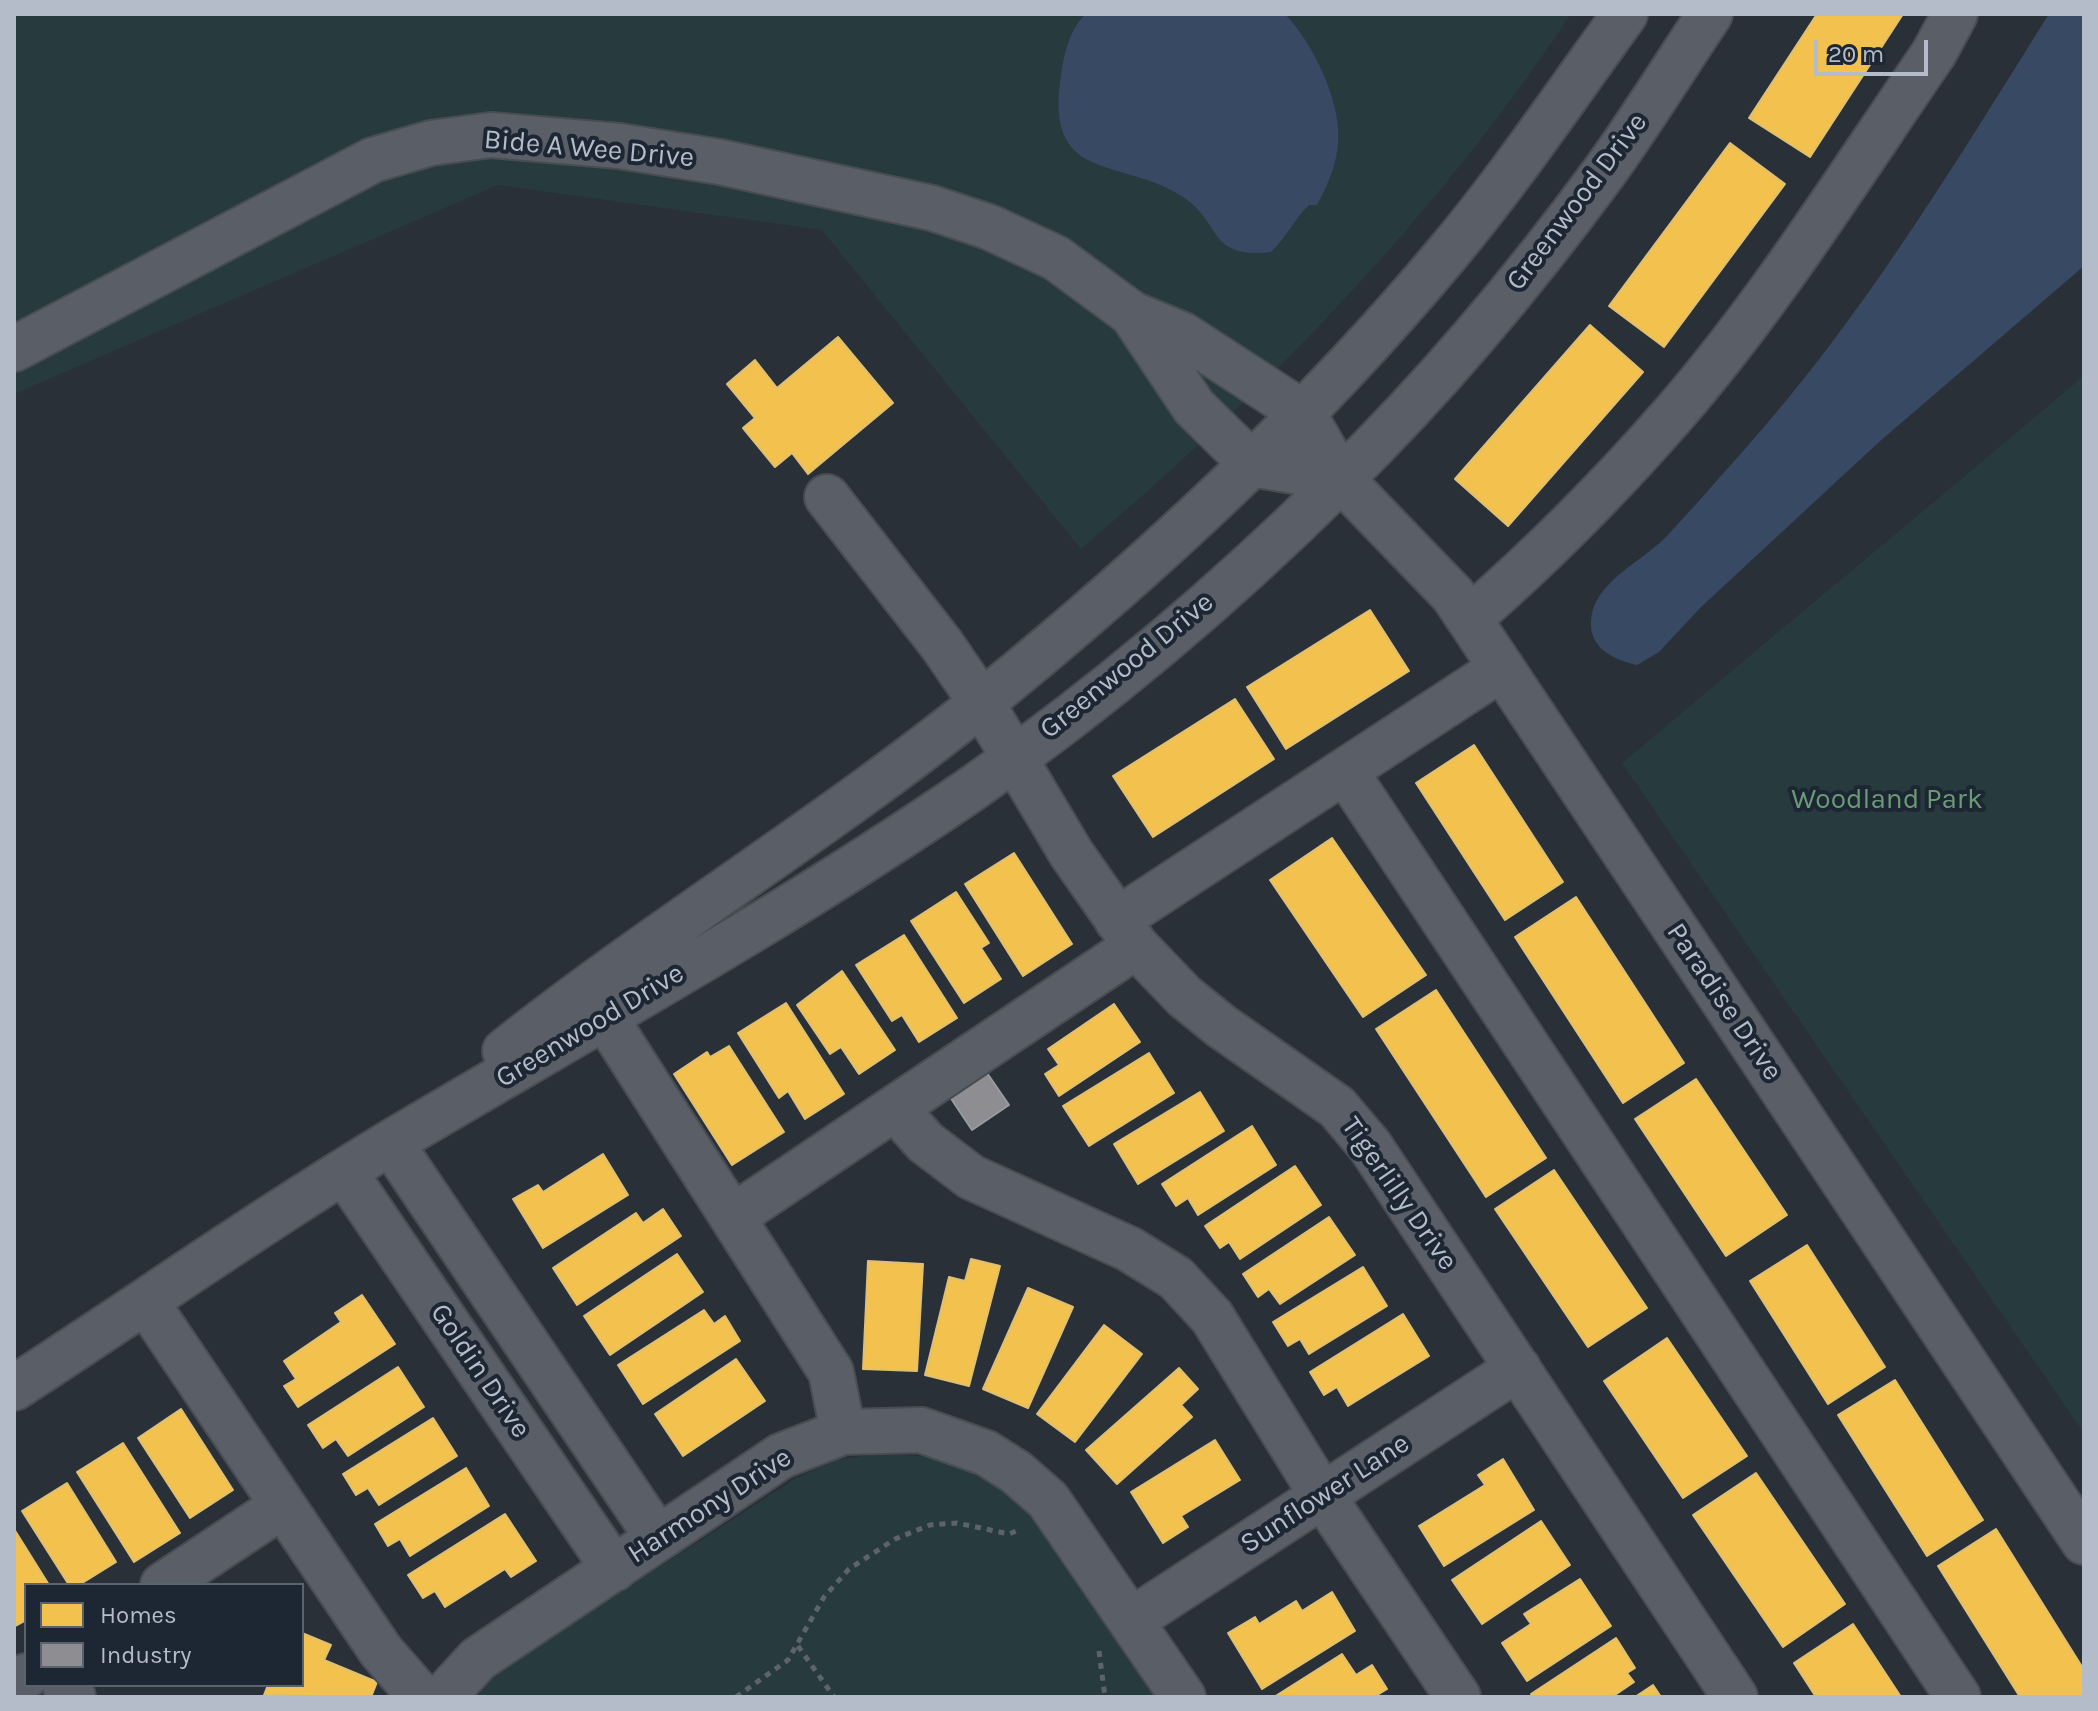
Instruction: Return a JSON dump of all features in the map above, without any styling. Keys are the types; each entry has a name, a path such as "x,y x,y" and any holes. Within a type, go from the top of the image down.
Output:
{"street":[{"name":"Greenwood Drive","path":"391,1143 556,1011 847,804 981,702 1173,540 1303,413 1446,255 1542,131 1625,14"},
{"name":"Greenwood Drive","path":"14,1388 391,1143 606,1019 959,796 1143,657 1236,578 1341,479 1451,361 1541,255 1608,167 1710,14"},
{"path":"1469,619 1516,578 1671,417 1779,277 1934,53 1955,14"},
{"name":"Bide A Wee Drive","path":"14,349 373,160 431,143 491,135 619,146 720,162 932,208 989,227 1056,258 1132,314 1183,335 1303,413 1341,479"},
{"name":"Bide A Wee Drive","path":"1132,314 1194,407 1252,464"},
{"path":"1252,464 1341,479"},
{"name":"Paradise Drive","path":"1341,479 1453,595 2084,1542"},
{"name":"Tigerlilly Drive","path":"827,497 942,645 1126,933 1184,996 1221,1026 1337,1107 1370,1146 1735,1697"},
{"path":"734,1216 895,1108 1345,771 1502,668"},
{"path":"1345,771 1958,1697"},
{"path":"606,1019 831,1372 843,1432"},
{"path":"895,1108 925,1142 971,1177 1129,1249 1176,1278 1212,1317 1322,1495 1458,1697"},
{"name":"Goldin Drive","path":"391,1143 658,1538"},
{"name":"Goldin Drive","path":"345,1173 614,1569"},
{"path":"146,1302 381,1651 421,1697"},
{"name":"Sunflower Lane","path":"1114,1629 1518,1368"},
{"name":"Harmony Drive","path":"443,1697 478,1659 781,1456 843,1432 921,1430 986,1453 1016,1472 1048,1500 1114,1629 1183,1697"},
{"path":"166,1583 282,1506"}],"path":[{"path":"736,1697 788,1660 824,1597 849,1569 895,1539 930,1525 957,1523 1009,1534 1021,1529"},
{"path":"1105,1697 1114,1629"},
{"path":"798,1646 834,1697"}],"green space":[{"path":"14,14 1571,14 1464,161 1345,299 1216,428 1081,549 822,230 498,185 14,394"},
{"name":"Woodland Park","path":"2084,376 2084,1433 1622,763"},
{"path":"877,1454 923,1456 950,1462 983,1477 1013,1500 1042,1529 1068,1562 1157,1697 476,1697 488,1682 567,1627 795,1479 836,1460"}],"water":[{"path":"1086,14 1285,14 1296,27 1325,78 1339,135 1334,166 1317,205 1309,205 1271,252 1235,250 1217,236 1194,205 1180,195 1156,183 1090,161 1075,150 1064,134 1059,110 1061,75 1072,34"},
{"path":"2049,14 2084,14 2084,266 1879,442 1700,608 1659,652 1637,665 1609,655 1596,642 1591,624 1592,613 1604,590 1667,536 1744,450 1828,347 1906,239"}],"building: Homes":[{"path":"1817,14 1903,14 1810,157 1749,118"},
{"path":"1730,143 1785,184 1664,347 1609,306"},
{"path":"1590,325 1643,372 1508,526 1455,479"},
{"path":"838,337 893,403 808,474 792,453 775,467 743,428 755,418 727,384 755,360 777,388"},
{"path":"1370,610 1409,671 1286,749 1247,687"},
{"path":"1235,699 1274,759 1153,837 1113,776"},
{"path":"1474,745 1563,882 1505,920 1416,783"},
{"path":"1332,838 1426,975 1363,1017 1270,880"},
{"path":"1014,853 1072,944 1023,976 965,884"},
{"path":"956,892 989,943 981,948 1001,979 964,1003 911,921"},
{"path":"1576,897 1684,1063 1623,1103 1515,937"},
{"path":"904,935 957,1018 919,1042 902,1015 892,1021 856,965"},
{"path":"842,971 895,1050 859,1074 841,1047 830,1054 797,1005"},
{"path":"1436,990 1546,1158 1486,1197 1376,1029"},
{"path":"786,1003 844,1094 805,1119 788,1091 779,1098 738,1033"},
{"path":"1114,1004 1140,1042 1059,1096 1045,1074 1059,1065 1048,1049"},
{"path":"729,1046 784,1132 732,1165 674,1074 707,1052 710,1057"},
{"path":"1149,1053 1174,1093 1089,1146 1063,1106"},
{"path":"1696,1079 1787,1215 1726,1256 1635,1119"},
{"path":"1200,1092 1224,1131 1138,1184 1114,1144"},
{"path":"1252,1126 1276,1165 1198,1215 1188,1198 1176,1206 1162,1184"},
{"path":"603,1154 628,1195 543,1248 513,1199 538,1185 543,1192"},
{"path":"1295,1166 1321,1205 1240,1259 1229,1242 1220,1248 1205,1226"},
{"path":"1554,1170 1647,1308 1588,1347 1495,1209"},
{"path":"663,1209 681,1236 577,1305 553,1268 636,1213 643,1223"},
{"path":"1329,1217 1355,1255 1280,1304 1269,1289 1258,1297 1243,1274"},
{"path":"1807,1245 1885,1367 1828,1404 1750,1281"},
{"path":"677,1254 703,1292 610,1355 584,1316"},
{"path":"971,1259 1000,1266 969,1386 925,1375 949,1277 965,1281"},
{"path":"868,1261 923,1264 917,1371 863,1369"},
{"path":"1363,1267 1387,1306 1309,1354 1300,1339 1288,1346 1273,1322"},
{"path":"1028,1288 1073,1307 1028,1408 983,1389"},
{"path":"362,1295 395,1344 298,1407 284,1386 296,1379 284,1361 341,1322 335,1313"},
{"path":"704,1310 714,1324 725,1316 740,1341 643,1404 618,1365"},
{"path":"1403,1314 1429,1356 1348,1406 1337,1387 1324,1395 1310,1372"},
{"path":"1104,1325 1142,1354 1075,1442 1037,1414"},
{"path":"1667,1338 1747,1456 1683,1498 1604,1381"},
{"path":"736,1359 765,1401 683,1456 655,1414"},
{"path":"398,1367 424,1407 348,1456 336,1439 323,1448 308,1425"},
{"path":"1179,1368 1198,1389 1181,1405 1192,1417 1117,1484 1086,1450"},
{"path":"1895,1380 1983,1520 1927,1556 1838,1415"},
{"path":"181,1409 233,1490 190,1518 138,1438"},
{"path":"433,1418 457,1456 379,1505 368,1488 356,1495 343,1474"},
{"path":"1215,1440 1240,1480 1181,1516 1188,1527 1163,1543 1131,1492"},
{"path":"123,1443 180,1533 134,1562 77,1472"},
{"path":"1503,1459 1534,1510 1444,1566 1419,1526 1485,1485 1478,1475"},
{"path":"466,1468 489,1506 410,1556 400,1539 388,1546 375,1524"},
{"path":"1756,1473 1845,1604 1783,1647 1693,1515"},
{"path":"67,1483 116,1562 82,1583 68,1583 22,1511"},
{"path":"505,1514 536,1561 511,1577 505,1569 445,1607 435,1591 423,1598 408,1575"},
{"path":"1541,1521 1570,1565 1482,1624 1452,1580"},
{"path":"14,1529 48,1583 24,1583 24,1621 15,1626"},
{"path":"1996,1529 2084,1670 2084,1697 2020,1697 1938,1566"},
{"path":"1580,1579 1611,1626 1527,1681 1502,1643 1531,1624 1524,1614"},
{"path":"1332,1592 1355,1631 1262,1689 1228,1633 1255,1617 1259,1624 1296,1601 1302,1611"},
{"path":"1853,1624 1901,1697 1816,1697 1794,1663"},
{"path":"304,1634 331,1645 324,1660 377,1682 371,1697 264,1695 267,1687 304,1687"},
{"path":"1616,1638 1635,1668 1627,1673 1634,1682 1612,1697 1533,1697 1531,1694"},
{"path":"1342,1654 1356,1675 1372,1665 1387,1689 1374,1697 1274,1697"},
{"path":"1653,1685 1661,1697 1635,1697"}],"building: Industry":[{"path":"987,1073 1009,1105 972,1130 950,1097"}]}
